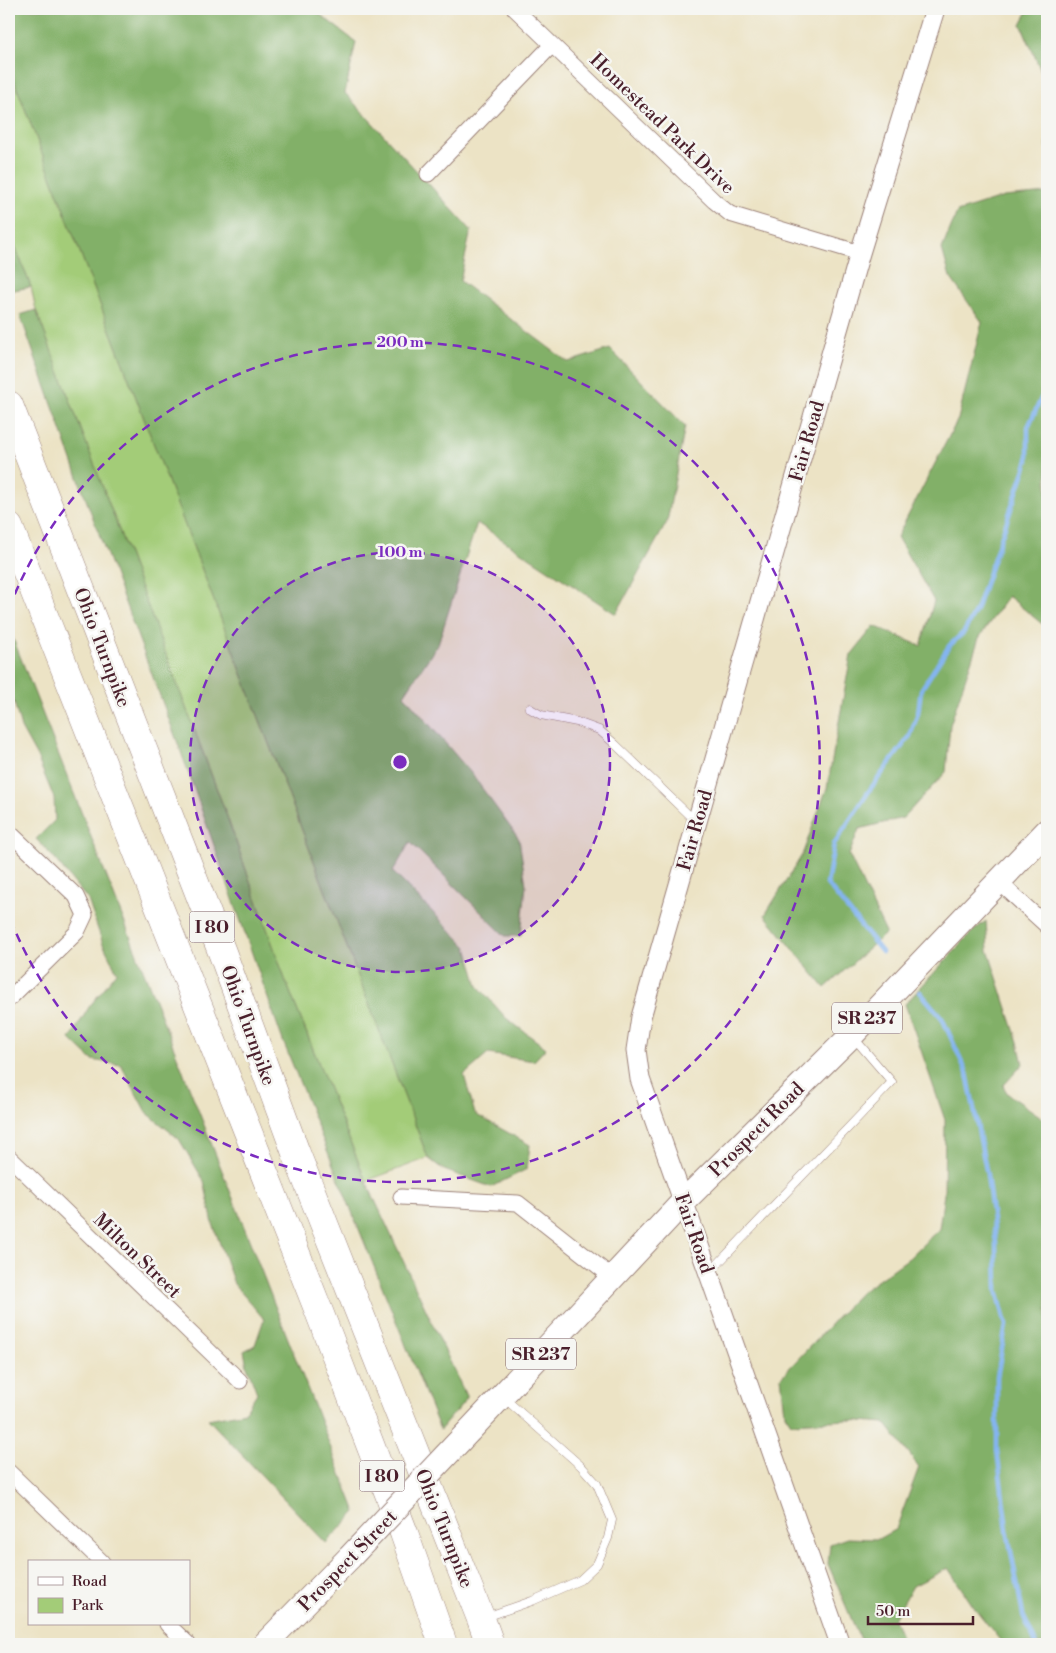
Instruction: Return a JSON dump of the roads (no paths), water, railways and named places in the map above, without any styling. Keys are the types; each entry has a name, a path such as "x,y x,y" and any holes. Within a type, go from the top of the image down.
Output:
{"highway":[{"name":"Ohio Turnpike","path":"9,405 218,943 296,1153 490,1644"},
{"name":"Ohio Turnpike","path":"9,527 318,1309 404,1533 443,1644"}],"main road":[{"name":"Prospect Road","path":"469,1431 683,1202 852,1035 1047,831"},
{"name":"Prospect Street","path":"265,1644 469,1431"}],"street":[{"name":"Homestead Park Drive","path":"515,9 706,194 730,214 860,253"},
{"name":"Fair Road","path":"840,1644 640,1078 636,1050 641,1017 696,822 860,253 935,9"},
{"path":"428,174 552,45"},
{"path":"9,832 76,896 85,915 76,932 9,999"},
{"path":"998,881 1047,926"},
{"name":"Milton Street","path":"9,1157 240,1381"},
{"path":"401,1197 518,1203 612,1277"},
{"path":"9,1472 100,1560"},
{"path":"169,1626 188,1644"}],"lane":[{"path":"529,708 541,715 577,722 599,730 696,822"},
{"path":"709,1273 892,1082 852,1035"},
{"path":"481,1619 532,1601 580,1580 597,1564 608,1538 612,1520 597,1484 581,1466 502,1396"}],"waterway":[{"path":"882,952 827,884 834,844 871,788 910,736 918,713 921,690 949,646 964,632 976,610 1028,460 1028,427 1047,386"},
{"path":"920,992 942,1018 967,1073 987,1175 996,1243 997,1290 1006,1325 997,1377 997,1450 1007,1530 1023,1615 1036,1644"}]}
